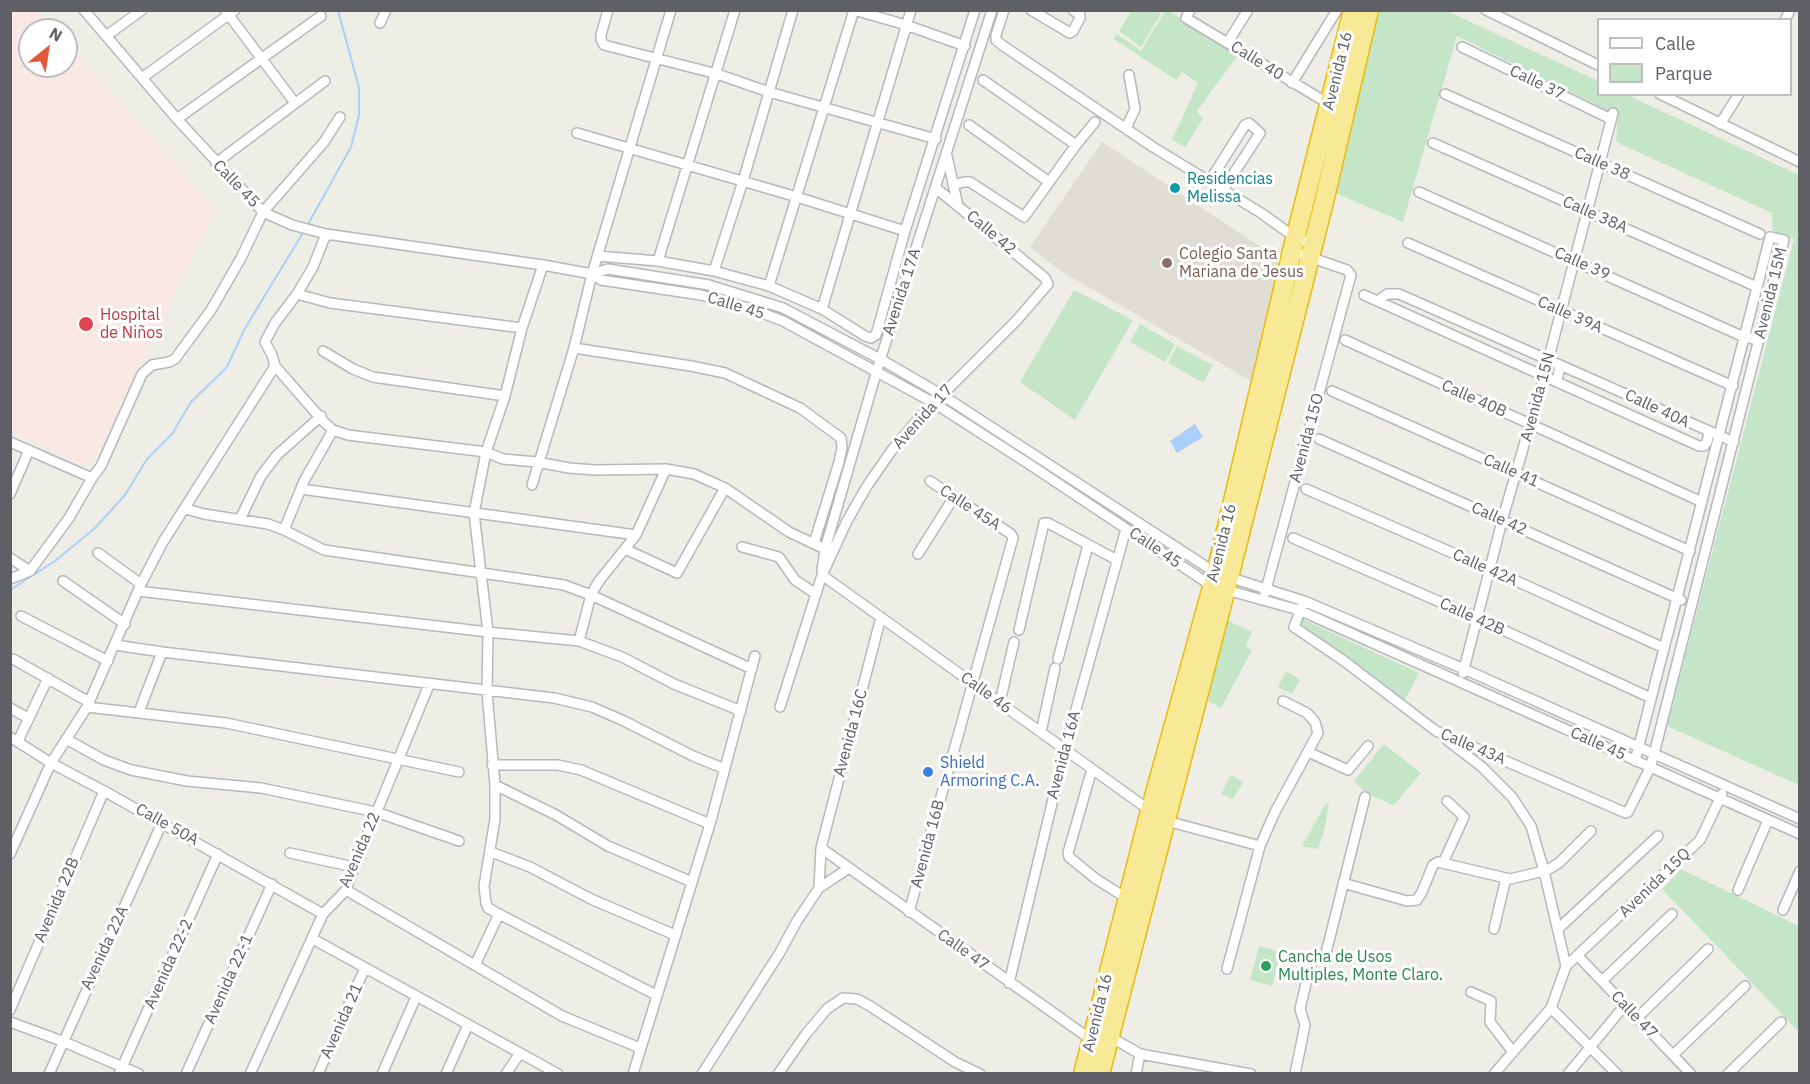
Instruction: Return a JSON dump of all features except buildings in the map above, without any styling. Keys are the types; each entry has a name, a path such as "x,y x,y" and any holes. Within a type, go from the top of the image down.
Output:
{"highway":[{"name":"Avenida 16","path":"1302,248 1329,104 1353,10"},
{"name":"Avenida 16","path":"1083,1074 1100,1039 1166,822 1221,581 1302,248 1369,10"},
{"name":"Avenida 16","path":"1100,1074 1100,1039 1128,899 1150,811 1221,581"}],"street":[{"name":"Calle 45","path":"84,10 177,119 263,212 292,225 326,234 543,265 592,274 602,280 701,295 749,308 783,321 934,403 1126,529 1221,581 1263,600 1302,605 1464,669 1800,819"},
{"path":"105,36 142,10"},
{"path":"380,23 386,10"},
{"path":"608,10 601,35 604,45 717,74 769,92 936,139"},
{"path":"531,485 574,348 592,274 671,10"},
{"path":"658,261 735,10"},
{"path":"714,271 793,10"},
{"path":"769,286 854,10 965,46"},
{"path":"822,309 911,10"},
{"path":"598,256 658,261 714,271 769,286 822,309 865,336 871,338 876,335 905,231 975,10"},
{"name":"Avenida 17A","path":"822,575 825,549 880,359 992,10"},
{"path":"1004,10 996,40 1153,147 1261,213 1302,248"},
{"path":"1031,10 1070,33 1073,32 1080,18 1080,15 1073,10"},
{"path":"1228,42 1248,10"},
{"path":"1292,83 1337,10"},
{"path":"1486,10 1597,64"},
{"path":"142,78 230,12 295,103"},
{"name":"Calle 40","path":"1188,14 1292,83 1329,104"},
{"path":"177,119 321,16"},
{"name":"Calle 37","path":"1462,47 1612,116"},
{"path":"1126,128 1135,109 1129,75"},
{"path":"983,80 1076,145"},
{"path":"216,163 325,81"},
{"name":"Calle 38","path":"1445,94 1760,234"},
{"path":"1664,96 1800,162"},
{"path":"1720,124 1737,96"},
{"name":"Avenida 15N","path":"1461,681 1612,116"},
{"path":"10,579 30,571 69,518 101,466 142,374 149,366 175,359 211,310 241,258 263,212 324,142 339,117"},
{"path":"954,185 970,183 1024,217 1095,122"},
{"path":"1209,182 1247,123 1260,130 1260,135 1223,190"},
{"path":"969,125 1049,182"},
{"path":"577,133 905,231"},
{"name":"Calle 38A","path":"1433,142 1757,287"},
{"path":"1231,147 1245,157"},
{"path":"947,154 958,206"},
{"name":"Calle 42","path":"936,188 1045,278"},
{"name":"Calle 39","path":"1419,192 1744,338 1759,340"},
{"path":"326,234 313,267 297,294 274,323 265,342 275,366 333,430 348,435 486,452 503,459 595,471 666,470 694,474 725,488 789,532 825,549"},
{"name":"Avenida 15M","path":"1631,810 1654,754 1784,240 1770,237 1635,761"},
{"name":"Calle 39A","path":"1408,243 1733,386"},
{"name":"Avenida 15O","path":"1263,600 1351,276 1347,270 1302,248"},
{"path":"543,265 522,328 505,396 486,452 474,513 488,632 487,692 495,785 495,819 484,886 486,903 488,908 499,914 656,995"},
{"name":"Calle 45","path":"592,274 608,269 730,290 783,308 880,359 942,395 1221,581 1266,589 1650,768 1800,834"},
{"name":"Avenida 17","path":"822,575 847,520 892,450 934,403 1048,286 1045,278"},
{"path":"297,294 330,303 522,328"},
{"name":"Calle 40A","path":"1364,295 1699,446 1704,446 1707,442 1709,432 1548,358 1399,294 1387,294 1379,300"},
{"path":"1456,336 1462,322"},
{"name":"Calle 40B","path":"1345,340 1702,502"},
{"path":"574,348 724,373 800,408 842,438 839,462 814,543"},
{"path":"323,351 353,369 374,377 505,396"},
{"path":"1557,382 1560,365"},
{"path":"10,854 51,763 88,704 140,588 164,542 218,453 275,366"},
{"name":"Calle 41","path":"1332,391 1690,550"},
{"path":"240,519 261,476 277,455 321,416"},
{"path":"284,530 304,481 333,430"},
{"path":"1709,432 1734,442"},
{"name":"Calle 42","path":"1319,439 1691,603"},
{"path":"10,442 92,478"},
{"path":"10,494 29,450"},
{"path":"579,640 591,595 599,580 636,535 666,470"},
{"name":"Calle 45A","path":"930,481 1011,534"},
{"path":"625,549 677,573 725,488"},
{"path":"301,489 636,535"},
{"name":"Calle 42A","path":"1306,489 1664,648"},
{"path":"918,554 954,497"},
{"path":"186,509 268,524 324,550 564,585 591,595 752,669"},
{"path":"1018,630 1044,523 1048,523 1117,560"},
{"name":"Avenida 16A","path":"1009,982 1065,749 1126,529"},
{"name":"Avenida 16B","path":"909,912 1012,541 1011,534"},
{"name":"Calle 42B","path":"1293,538 1477,618 1651,698"},
{"path":"1041,732 1088,545"},
{"path":"742,546 778,557 795,580 816,594"},
{"path":"98,553 140,588 488,632 579,640 622,657 674,684 741,711"},
{"path":"10,558 30,571"},
{"path":"780,707 822,575"},
{"name":"Calle 46","path":"822,575 1166,822"},
{"path":"63,581 125,624"},
{"name":"Calle 43A","path":"1302,605 1294,625 1296,629 1344,661 1436,731 1626,813 1631,810"},
{"path":"21,616 108,661"},
{"name":"Avenida 16C","path":"819,888 821,848 881,617"},
{"path":"1000,702 1014,642"},
{"path":"115,645 429,685 554,698 592,707 725,769"},
{"path":"139,712 162,652"},
{"path":"633,1074 710,824 755,656"},
{"path":"13,659 88,704 226,723 459,772"},
{"path":"14,739 48,678"},
{"name":"Avenida 22","path":"250,1074 323,914 346,890 429,685"},
{"path":"1227,969 1260,846 1275,812 1319,730 1306,713 1283,701"},
{"path":"10,708 28,717"},
{"path":"1436,731 1482,767 1512,797 1530,826 1544,872 1566,966 1551,1008 1494,1074"},
{"name":"Calle 50A","path":"14,739 51,763 323,914"},
{"path":"66,739 104,760 132,770 187,782 261,788 376,812 459,841"},
{"path":"1308,752 1348,770 1368,746"},
{"path":"492,765 558,765 581,770 710,824"},
{"path":"1092,769 1068,857 1096,879 1128,899"},
{"path":"495,785 556,815 608,846 692,882"},
{"name":"Avenida 15Q","path":"1566,966 1700,840 1721,799 1724,786"},
{"name":"Avenida 22B","path":"10,1010 104,791"},
{"path":"1326,953 1365,797"},
{"path":"1443,863 1464,817 1447,801"},
{"path":"1738,890 1768,820"},
{"path":"1166,822 1260,846"},
{"name":"Avenida 22A","path":"49,1074 162,823"},
{"path":"1343,883 1407,901 1417,900 1433,865 1438,862 1510,879 1544,872 1560,862 1591,831"},
{"path":"1558,929 1658,836"},
{"name":"Calle 47","path":"821,848 1009,982 1100,1039 1140,1054"},
{"path":"491,852 530,867 591,899 675,935"},
{"name":"Avenida 22-2","path":"120,1070 218,854"},
{"path":"290,854 354,867"},
{"path":"702,1074 819,888 849,868"},
{"path":"1783,910 1800,871"},
{"path":"1494,929 1506,878"},
{"name":"Avenida 22-1","path":"186,1074 272,884"},
{"path":"346,890 476,963 562,1016 640,1048"},
{"path":"476,963 499,914"},
{"path":"1602,981 1672,914"},
{"path":"313,939 558,1074"},
{"path":"1637,1018 1708,949"},
{"name":"Calle 47","path":"1578,956 1691,1074"},
{"path":"1295,1074 1305,1025 1300,1009 1311,962"},
{"name":"Avenida 21","path":"318,1074 365,968"},
{"path":"1673,1055 1745,986"},
{"path":"1471,992 1491,1001 1490,1022 1513,1052"},
{"path":"382,1074 416,997"},
{"path":"778,1074 827,1009 843,998 857,999 870,1006 955,1062 980,1074"},
{"path":"1568,1074 1625,1005"},
{"path":"1551,1008 1617,1074"},
{"path":"10,1022 62,1041 120,1070 139,1074"},
{"path":"1728,1074 1781,1022"},
{"path":"446,1074 468,1025"},
{"path":"506,1074 519,1053"},
{"path":"1136,1074 1140,1054 1217,1071 1251,1074"}],"shaded area":[{"name":"Hospital de Niños","path":"11,10 38,11 45,18 18,18 18,78 78,78 78,55 213,205 213,216 96,458 85,466 11,432"},
{"name":"Colegio Santa Mariana de Jesus","path":"1102,142 1284,262 1253,382 1059,270 1030,247"}],"green space":[{"path":"1378,10 1447,11 1597,81 1597,96 1629,96 1799,175 1799,785 1667,726 1794,239 1773,233 1772,213 1616,142 1618,116 1457,36 1403,222 1333,192"},
{"path":"1131,11 1155,11 1161,14 1141,47 1119,31"},
{"path":"1165,11 1169,11 1239,54 1197,111 1203,119 1185,147 1172,140 1198,83 1182,72 1176,80 1114,39 1117,34 1141,51"},
{"path":"1074,290 1133,320 1075,420 1020,382"},
{"path":"1140,324 1175,344 1165,362 1130,342"},
{"path":"1177,346 1213,365 1203,383 1168,363"},
{"path":"1220,617 1252,632 1246,646 1252,650 1221,708 1200,697"},
{"path":"1302,619 1419,673 1404,702 1299,627"},
{"path":"1286,671 1300,680 1292,694 1278,687"},
{"path":"1384,744 1421,773 1394,805 1367,794 1354,781"},
{"path":"1231,775 1243,782 1233,799 1221,794"},
{"path":"1326,803 1329,804 1318,849 1302,846"},
{"path":"1681,869 1799,926 1799,1032 1662,889"},
{"name":"Cancha de Usos Multiples, Monte Claro.","path":"1259,946 1281,952 1272,986 1250,980"}],"water":[{"path":"1195,424 1203,437 1177,453 1170,441"}],"waterway":[{"path":"307,226 351,147 359,115 359,88 338,10"},
{"path":"10,590 55,561 95,528 125,495 147,459 172,434 191,402 227,367 244,330 304,231"}],"place":[{"name":"Residencias Melissa","path":"1175,188"},
{"name":"Colegio Santa Mariana de Jesus","path":"1167,263"},
{"name":"Hospital de Niños","path":"86,324"},
{"name":"Shield Armoring C.A.","path":"928,772"},
{"name":"Cancha de Usos Multiples, Monte Claro.","path":"1266,966"}]}
